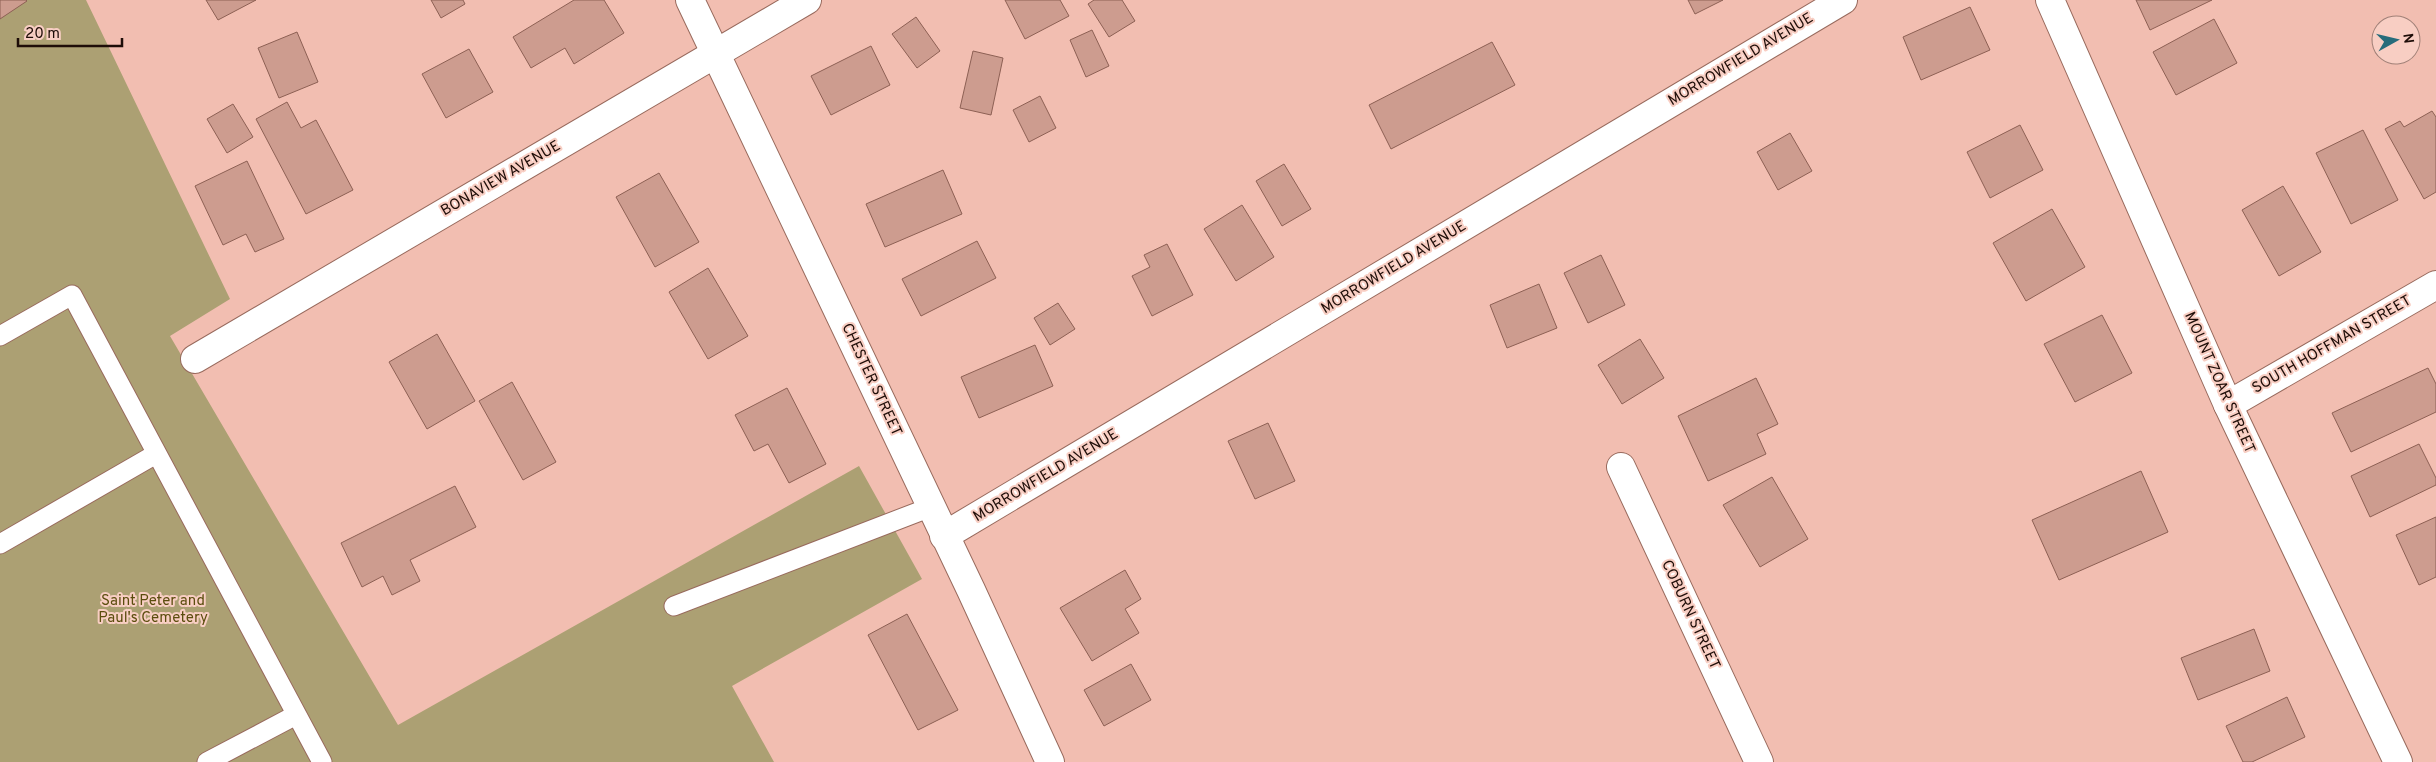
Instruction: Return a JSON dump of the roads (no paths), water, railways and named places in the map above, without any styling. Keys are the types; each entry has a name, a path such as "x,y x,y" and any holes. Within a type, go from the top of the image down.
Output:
{"street":[{"name":"CHESTER STREET","path":"690,0 1050,762"},
{"name":"BONAVIEW AVENUE","path":"195,359 807,0"},
{"name":"MORROWFIELD AVENUE","path":"944,536 1843,0"},
{"name":"MOUNT ZOAR STREET","path":"2050,0 2228,405 2398,762"},
{"name":"SOUTH HOFFMAN STREET","path":"2228,405 2436,285"},
{"name":"COBURN STREET","path":"1621,467 1759,762"}],"lane":[{"path":"0,336 72,295 322,762"},
{"path":"0,544 156,454"},
{"path":"674,606 931,507"},
{"path":"207,762 296,715"}],"park label":[{"name":"Saint Peter and Paul's Cemetery","path":"153,610"}]}
